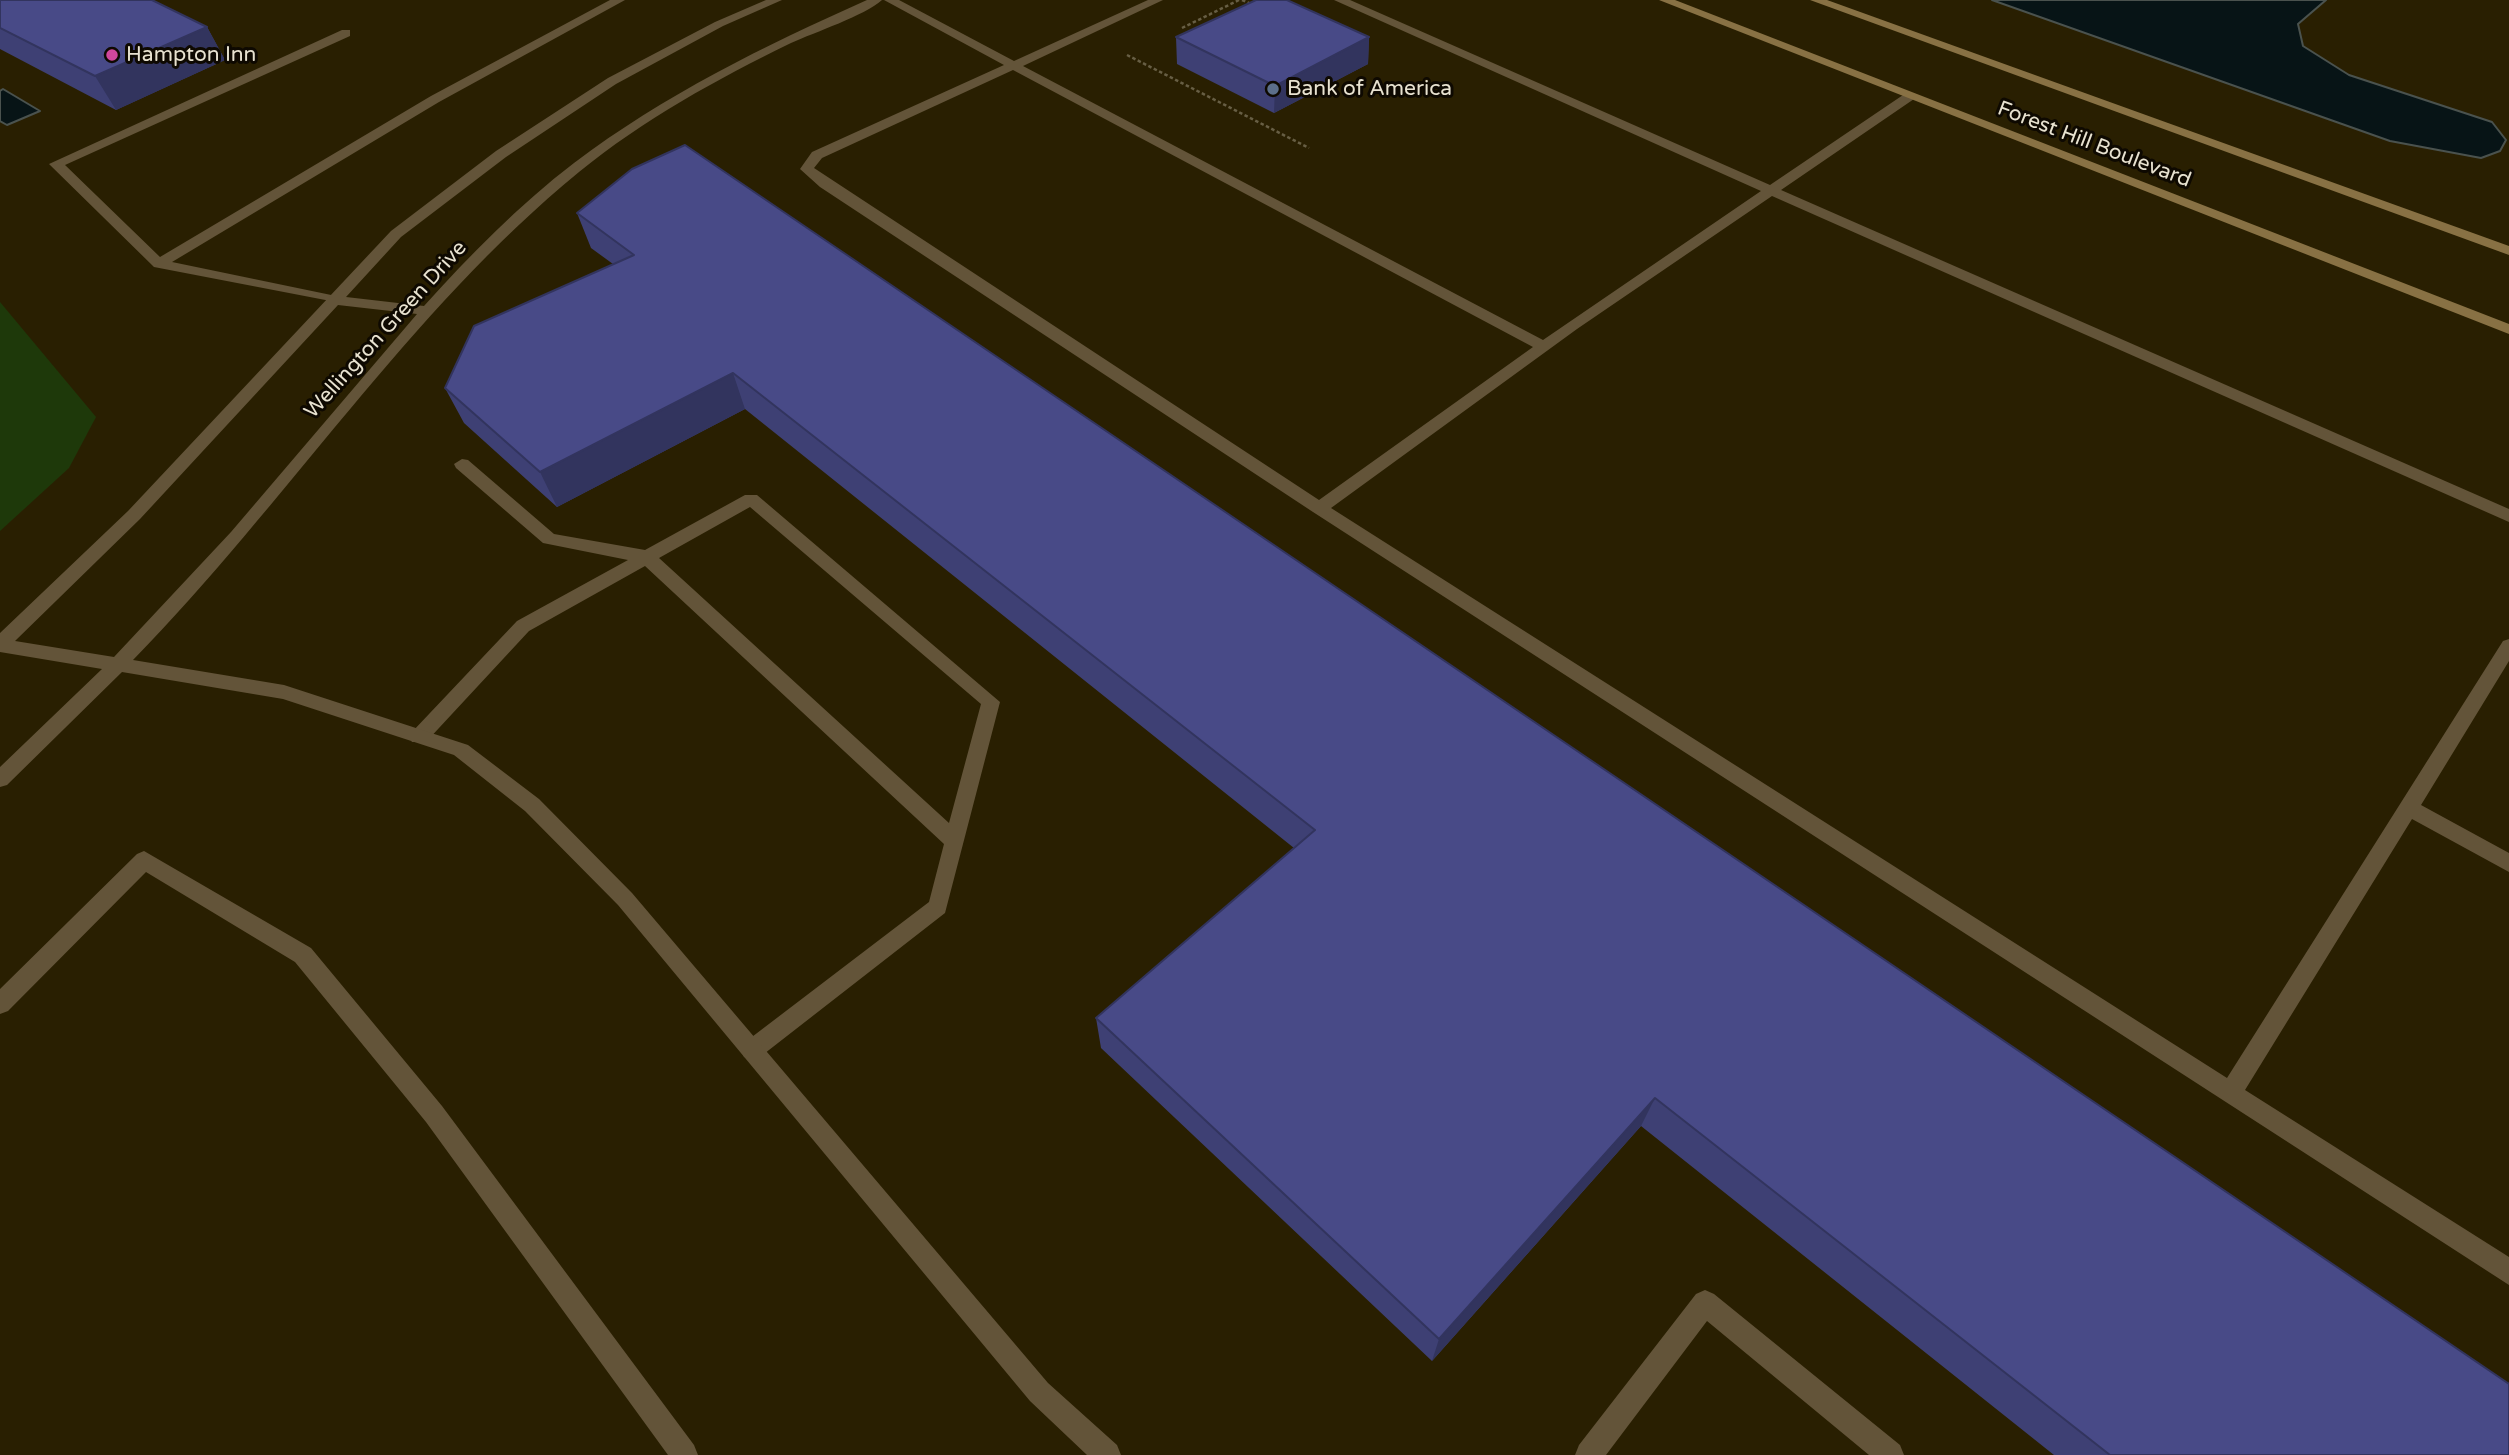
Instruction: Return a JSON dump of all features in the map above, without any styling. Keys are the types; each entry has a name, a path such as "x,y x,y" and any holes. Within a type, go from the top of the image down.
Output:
{"main road":[{"name":"Forest Hill Boulevard","path":"1665,0 2509,328"},
{"name":"Forest Hill Boulevard","path":"1816,0 2509,251"}],"street":[{"path":"159,264 435,99 619,0"},
{"name":"Wellington Green Drive","path":"0,645 134,515 396,234 501,155 612,81 719,24 776,0"},
{"name":"Wellington Green Drive","path":"0,779 193,586 452,282 540,198 599,151 698,88 777,45 876,0"},
{"path":"890,0 1544,346"},
{"path":"1157,0 817,155 807,169 825,184 1319,508 2509,1272"},
{"path":"1340,0 2509,516"},
{"path":"346,33 56,164 159,264 336,300 427,311"},
{"path":"1319,508 1544,346 1910,96"},
{"path":"462,464 549,540 647,557 955,841"},
{"path":"419,737 523,626 751,499 991,702 938,906 752,1050"},
{"path":"0,645 284,692 461,750 532,805 625,899 1039,1391 1107,1455"},
{"path":"2230,1094 2509,646"},
{"path":"2409,808 2509,863"},
{"path":"0,1004 144,860 303,955 434,1114 684,1455"},
{"path":"1589,1455 1705,1303 1890,1455"}],"path":[{"path":"1177,31 1240,0 1265,10"},
{"path":"1139,49 1127,55 1309,149"}],"green space":[{"path":"0,302 96,417 69,468 0,531"}],"shaded area":[{"path":"1992,0 2326,0 2298,24 2303,46 2349,75 2492,122 2506,140 2500,151 2481,158 2390,141"},
{"path":"3,89 40,111 7,125 0,121 0,91"}],"building":[{"path":"0,0 152,0 207,27 95,76 0,28"},
{"path":"1256,0 1287,0 1369,37 1275,86 1176,37"},
{"path":"685,145 2509,1384 2509,1455 2110,1455 1655,1098 1439,1339 1096,1018 1315,830 733,373 540,472 445,388 474,326 634,255 577,213 632,169"}],"place":[{"name":"Hampton Inn","path":"112,55"},
{"name":"Bank of America","path":"1273,89"}]}
